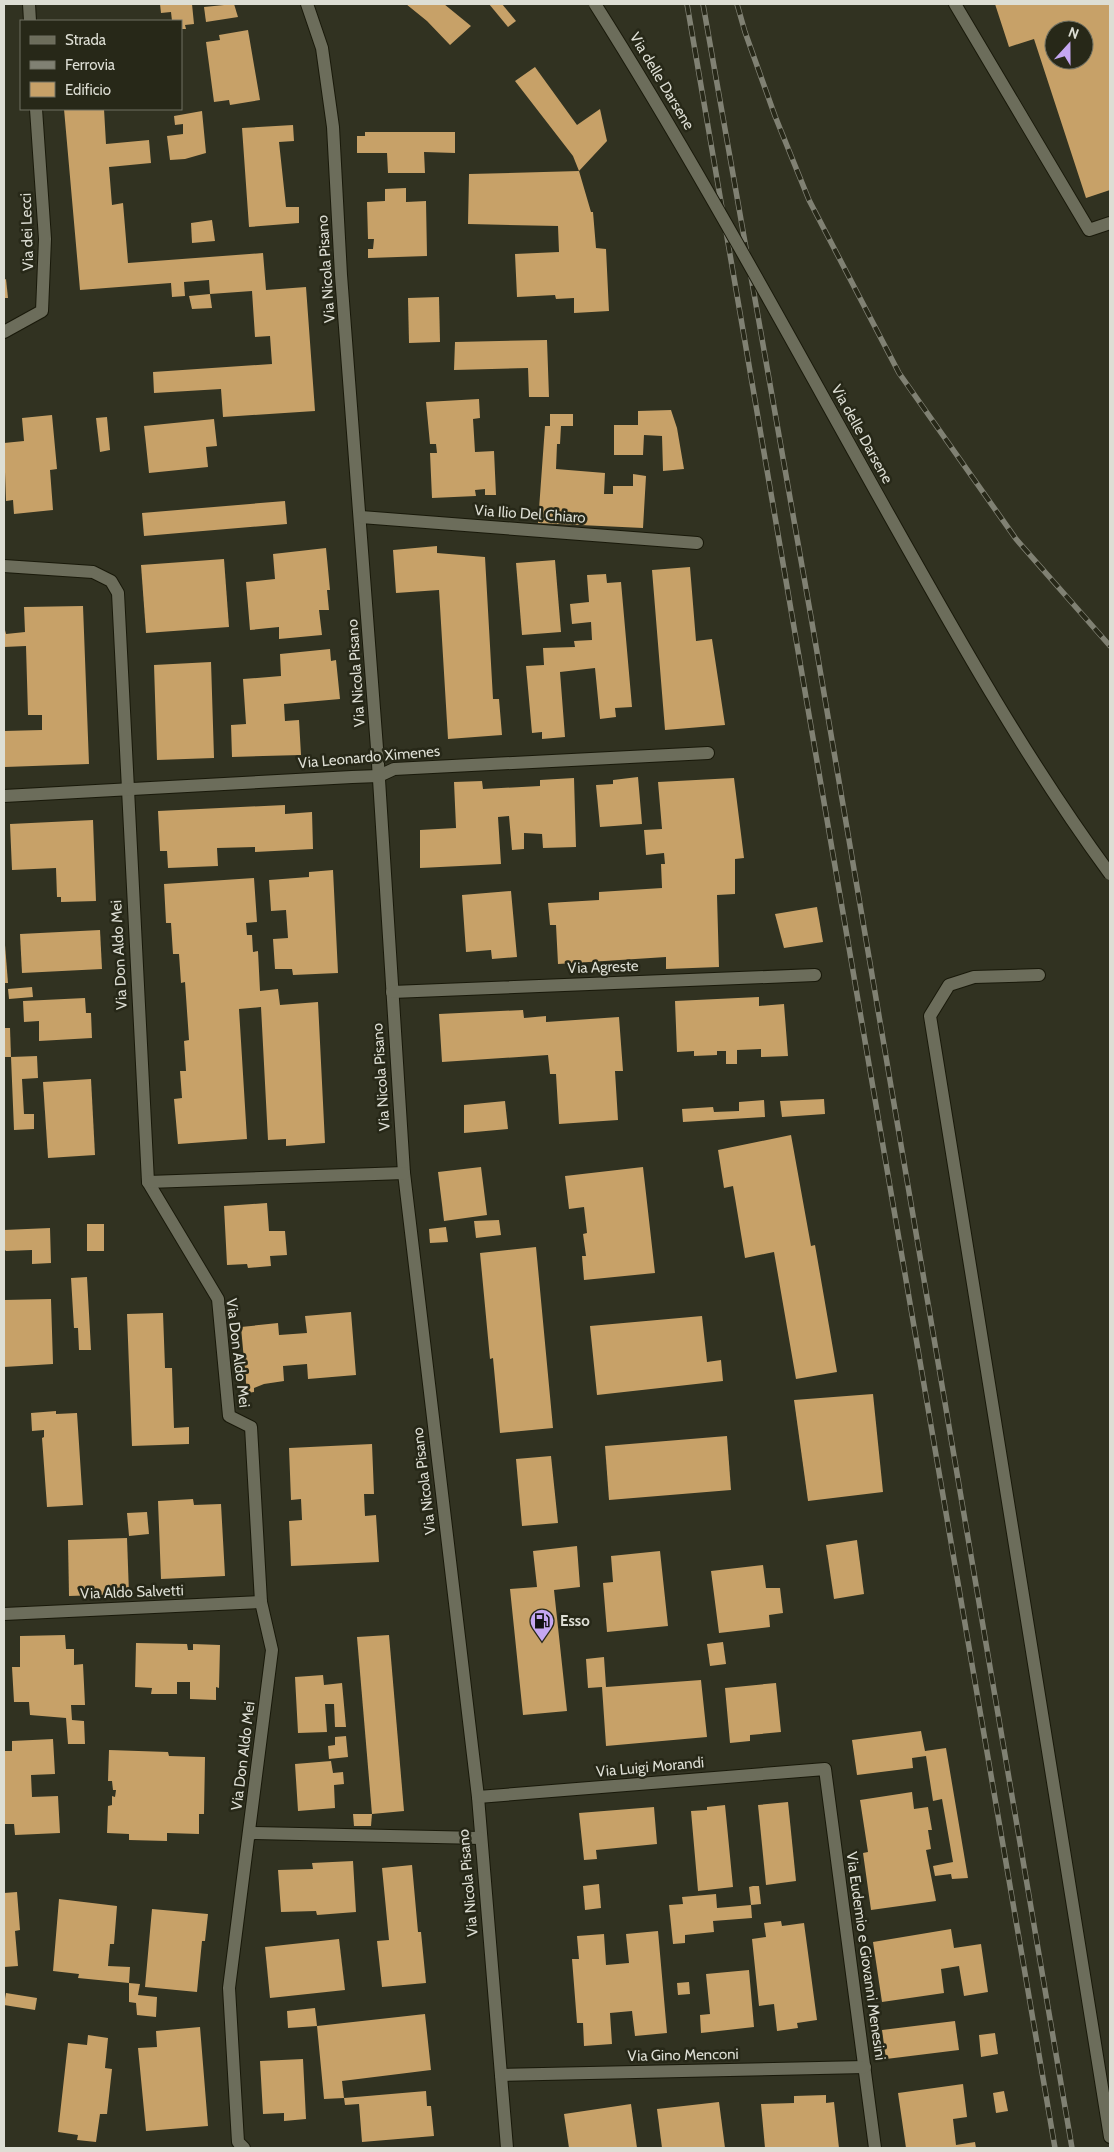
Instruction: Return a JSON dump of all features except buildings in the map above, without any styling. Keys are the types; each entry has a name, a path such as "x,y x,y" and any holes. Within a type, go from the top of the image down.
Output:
{"street":[{"path":"29,4 30,20"},
{"name":"Via Nicola Pisano","path":"307,4 324,56 333,127 379,776 404,1173 478,1797 507,2148"},
{"name":"Via delle Darsene","path":"595,4 655,99 966,651 1035,767 1110,874"},
{"path":"955,4 1089,230 1110,223"},
{"name":"Via dei Lecci","path":"4,332 42,310 45,239 36,110"},
{"name":"Via Ilio Del Chiaro","path":"361,517 696,543"},
{"name":"Via Don Aldo Mei","path":"4,566 93,572 106,577 116,588 148,1182 218,1299 229,1416 252,1427 261,1602 272,1650 229,1988 238,2142 244,2148"},
{"name":"Via Leonardo Ximenes","path":"4,796 379,776 394,769 708,753"},
{"name":"Via Agreste","path":"392,992 815,975"},
{"path":"1039,976 974,977 949,985 930,1016 1110,2137"},
{"path":"148,1182 404,1173"},
{"name":"Via Aldo Salvetti","path":"4,1614 261,1602"},
{"name":"Via Luigi Morandi","path":"478,1797 825,1769"},
{"name":"Via Eudemio e Giovanni Menesini","path":"825,1769 875,2148"},
{"path":"250,1833 480,1838"},
{"name":"Via Gino Menconi","path":"501,2075 865,2067"}],"railway":[{"path":"687,4 1055,2148"},
{"path":"703,4 811,617 1072,2148"},
{"path":"737,4 775,116 809,200 899,373 1016,539 1110,646"}],"place":[{"name":"Esso","path":"542,1642"}]}
